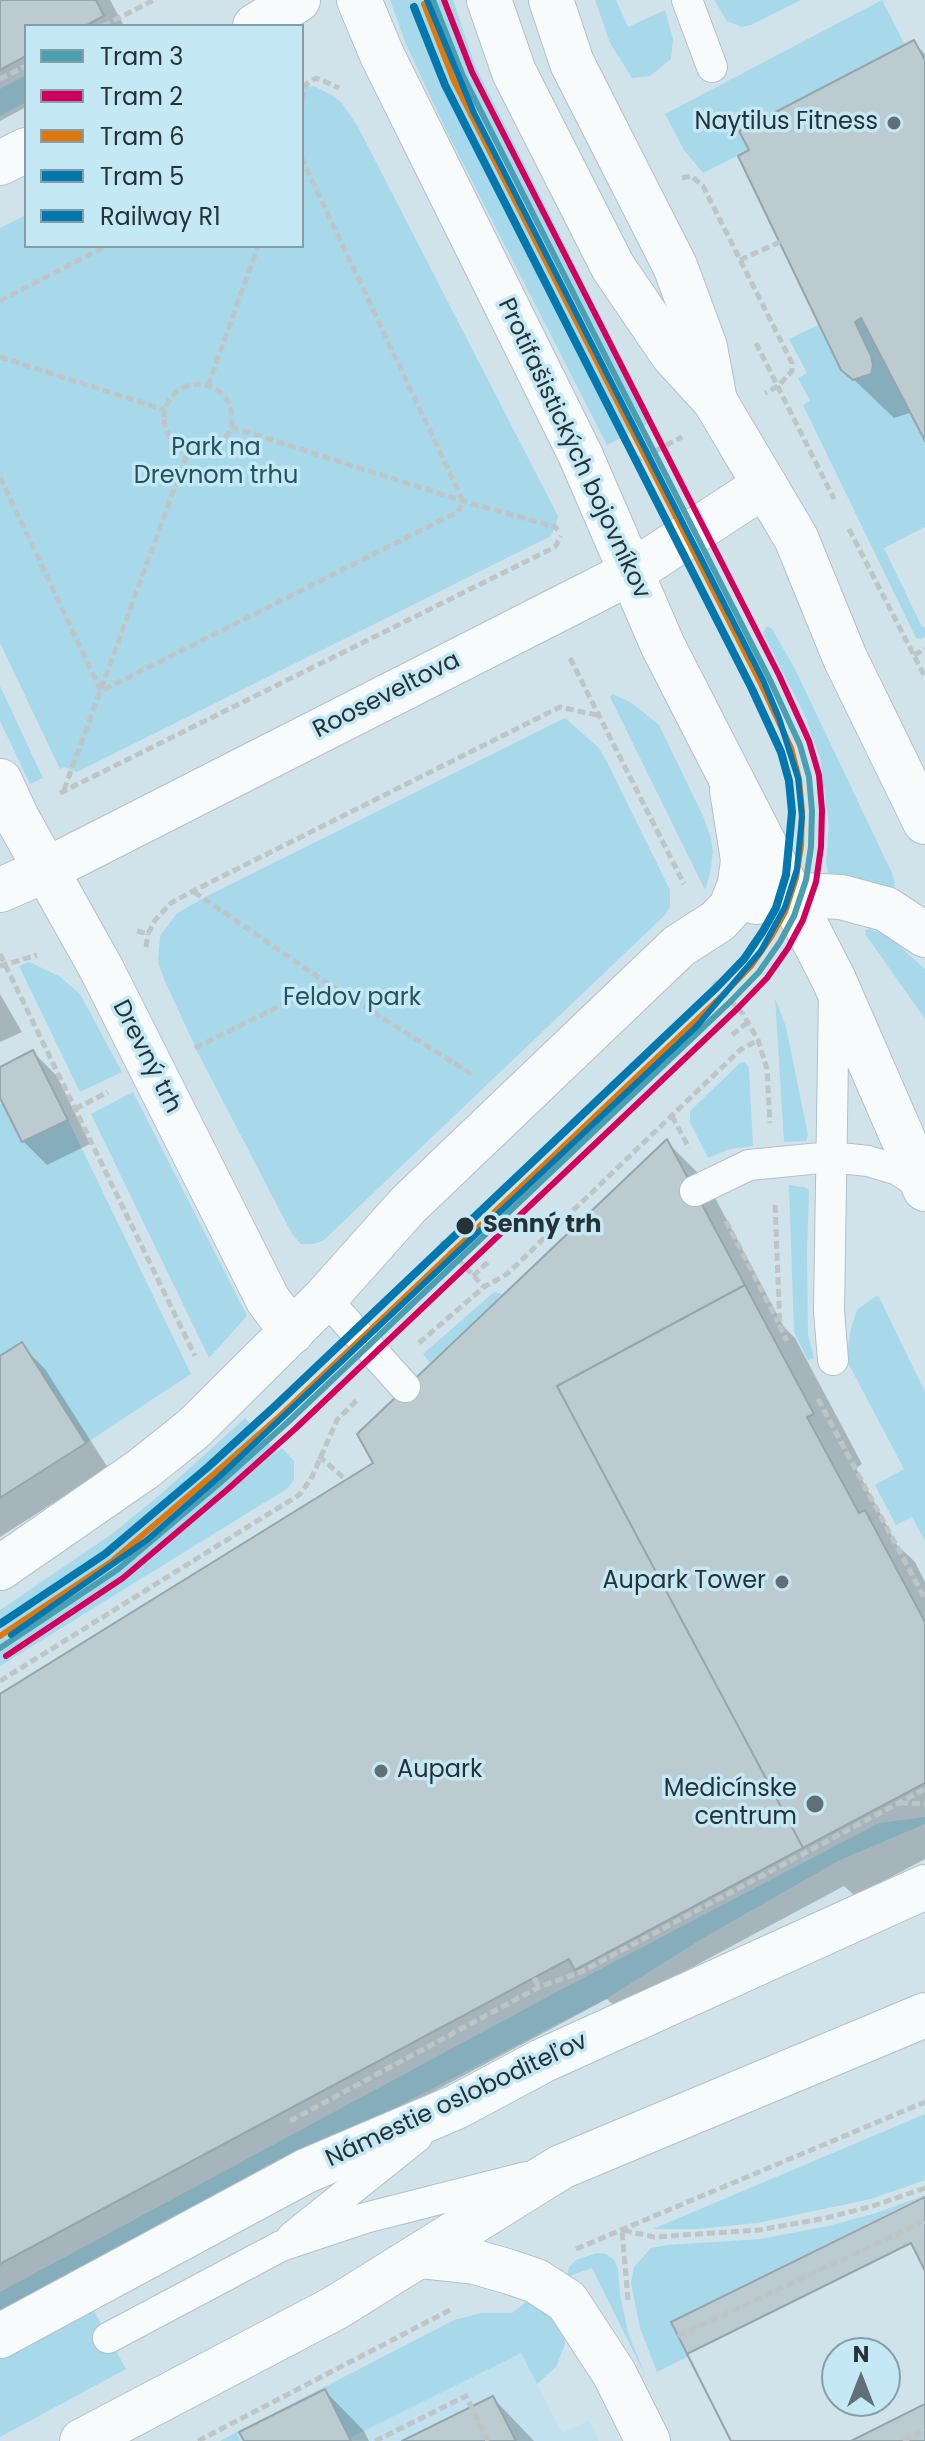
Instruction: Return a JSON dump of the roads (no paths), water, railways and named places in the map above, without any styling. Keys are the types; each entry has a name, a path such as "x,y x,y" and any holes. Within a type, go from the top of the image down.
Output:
{"street":[{"path":"258,24 298,0"},
{"name":"Protifašistických bojovníkov","path":"359,0 382,55 593,484 663,646 834,980 925,1188"},
{"path":"489,0 514,72 613,267 673,355 719,408 796,538 845,658 925,822"},
{"path":"551,0 572,63 675,266 705,347 719,408"},
{"path":"0,163 24,151"},
{"name":"Rooseveltova","path":"0,890 46,870 632,572 765,485"},
{"path":"718,921 737,897 743,860 730,780"},
{"name":"Drevný trh","path":"8,800 87,942 268,1300 292,1332"},
{"path":"0,1568 153,1461 193,1429 325,1298 408,1205 679,946 754,903 790,896 827,895 873,904 901,916 925,935"},
{"name":"Námestie osloboditeľov","path":"0,2336 306,2171 456,2107 542,2061 925,1887"},
{"path":"82,2441 335,2308 561,2167 925,2015"},
{"path":"419,2256 475,2262 523,2276 552,2290 574,2310 614,2373 648,2441"}],"lane":[{"path":"687,0 712,67"},
{"path":"833,1360 829,1311 834,980"},
{"path":"695,1191 749,1165 831,1157 868,1161 898,1170 925,1188"},
{"path":"325,1298 405,1387"},
{"path":"281,2246 318,2213 456,2107"},
{"path":"108,2338 281,2246 365,2218 561,2167"}],"tram line":[{"name":"5","path":"11,1635 147,1540 220,1476 696,1027 761,951 785,907 797,869 802,817 798,778 763,680 474,113 427,0"},
{"name":"3","path":"0,1648 117,1570 221,1482 731,1001 759,972 780,942 794,916 806,880 812,811 809,777 800,745 770,680 463,76 433,0"},
{"name":"2","path":"6,1656 123,1578 228,1489 738,1008 767,978 788,948 803,920 816,882 822,810 819,775 809,741 779,675 472,72 444,0"},
{"name":"6","path":"0,1636 111,1562 281,1415 724,994 751,966 771,937 785,912 796,878 802,811 799,779 791,748 454,81 424,4"}],"rail line":[{"name":"R1","path":"0,1624 105,1554 208,1467 717,987 744,959 763,931 776,908 786,875 792,812 789,781 781,752 752,689 445,85 414,7"}],"place":[{"name":"Naytilus Fitness","path":"894,123"},
{"name":"Senný trh","path":"465,1226"},
{"name":"Aupark Tower","path":"782,1582"},
{"name":"Aupark","path":"381,1771"},
{"name":"Medicínske centrum","path":"815,1804"}],"park label":[{"name":"Park na Drevnom trhu","path":"216,463"},
{"name":"Feldov park","path":"352,999"}]}
